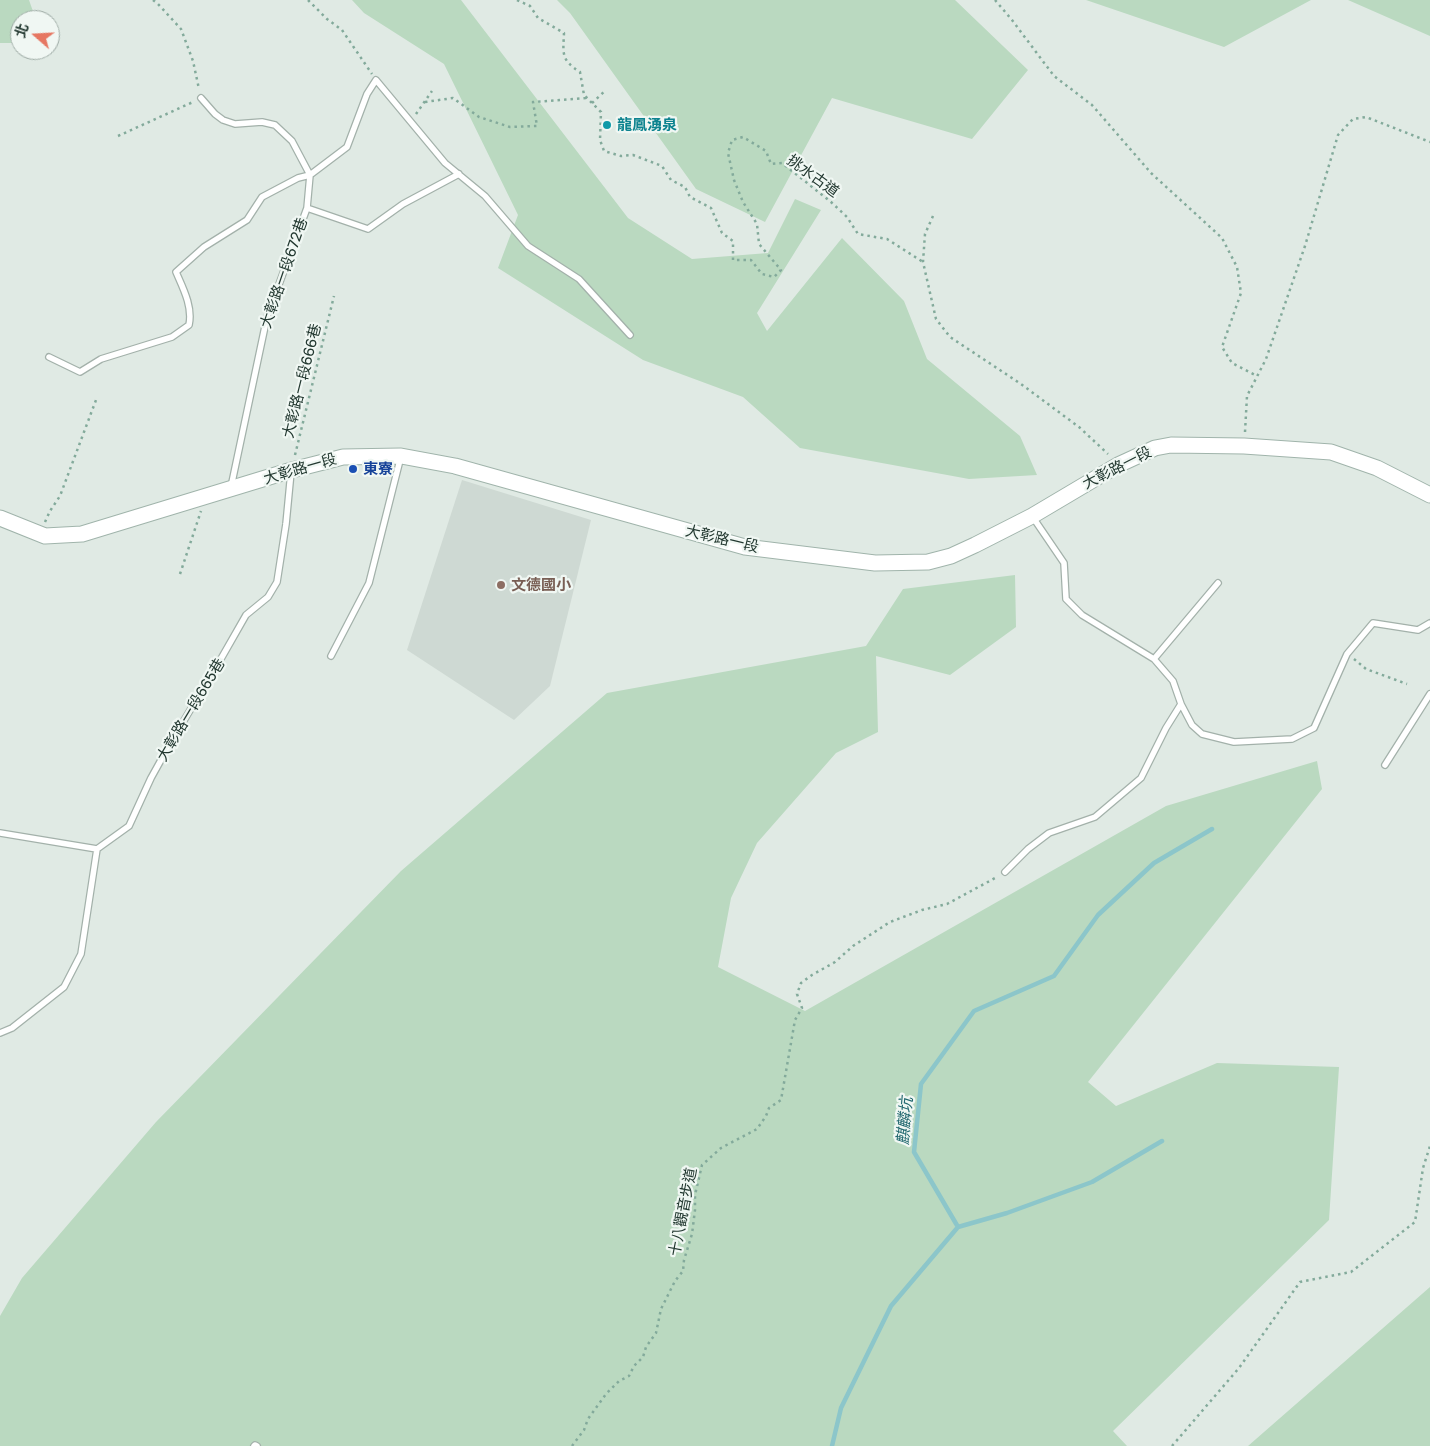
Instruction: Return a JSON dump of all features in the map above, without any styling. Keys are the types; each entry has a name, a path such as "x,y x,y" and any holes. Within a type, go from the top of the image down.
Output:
{"main road":[{"name":"大彰路一段","path":"0,518 45,536 82,534 292,470 343,457 401,456 455,466 745,547 875,563 928,562 951,556 1032,516 1118,465 1155,448 1172,445 1244,446 1331,452 1378,468 1430,495"}],"lane":[{"path":"48,357 80,372 101,359 172,337 189,325 191,316 176,272 204,247 247,220 262,197 298,178 310,175 347,147 367,94 376,80 446,163 485,196 528,246 579,279 630,335"},
{"path":"201,98 223,120 235,124 262,122 275,125 292,141 310,175"},
{"path":"308,208 368,229 403,204 459,174"},
{"name":"大彰路一段672巷","path":"231,488 267,317 308,208 310,175"},
{"path":"331,656 369,583 401,456"},
{"name":"大彰路一段665巷","path":"97,849 129,826 155,771 246,615 268,597 277,582 292,470"},
{"path":"1032,516 1064,563 1066,599 1082,615 1154,659 1173,681 1181,704 1192,725 1202,734 1234,742 1292,738 1314,728 1347,654 1373,623 1418,630 1430,624"},
{"path":"1154,659 1218,583"},
{"path":"1386,765 1430,694"},
{"path":"1005,872 1028,849 1049,833 1095,817 1141,778 1166,728 1181,704"},
{"path":"0,833 97,849 81,954 64,987 12,1028 0,1033"}],"path":[{"path":"118,136 201,98 193,61 181,29 153,0"},
{"path":"308,0 327,19 342,30 376,80"},
{"path":"425,102 453,98 479,117 510,127 537,126 533,102 586,98 580,72 571,66 563,55 564,33 538,18 530,6 517,0"},
{"path":"995,0 1054,76 1092,105 1151,172 1222,238 1237,267 1241,293 1222,347 1232,363 1258,376"},
{"path":"592,103 606,90"},
{"path":"410,121 432,91"},
{"name":"挑水古道","path":"586,98 601,112 600,140 604,151 621,156 634,155 662,166 671,180 685,187 690,197 711,208 722,233 733,241 733,260 751,260 762,274 774,277 781,270 759,244 757,224 742,202 734,180 728,153 732,140 743,137 766,151 771,164 782,164 831,202 846,217 858,234 887,239 923,262"},
{"path":"1244,446 1247,396 1266,359 1305,246 1338,135 1353,119 1366,117 1430,142"},
{"path":"933,216 925,234 923,262 936,319 950,337 1021,384 1080,427 1118,465"},
{"name":"大彰路一段666巷","path":"292,470 334,296"},
{"path":"39,534 60,496 96,400"},
{"path":"180,574 206,496"},
{"path":"1347,654 1366,669 1407,684"},
{"name":"十八觀音步道","path":"572,1446 606,1394 620,1381 629,1376 634,1366 643,1357 646,1347 656,1333 661,1310 669,1292 683,1271 684,1260 692,1234 696,1195 702,1165 721,1148 757,1129 769,1108 781,1100 795,1020 802,1008 797,994 801,983 890,922 922,910 948,904 1005,872"},
{"path":"1172,1446 1239,1368 1300,1282 1351,1272 1415,1222 1423,1168 1430,1146"}],"shaded area":[{"name":"文德國小","path":"462,480 591,520 550,686 514,720 407,650"}],"green space":[{"path":"0,0 29,0 32,10 10,10 10,43 0,43"},
{"path":"352,0 461,0 628,218 692,259 768,253 795,199 821,210 757,313 767,331 842,238 904,301 927,359 1020,436 1037,475 969,479 800,448 743,397 643,360 498,268 518,215 444,64 364,13"},
{"path":"557,0 955,0 1028,70 972,139 832,98 765,222 696,189 570,13"},
{"path":"1086,0 1311,0 1224,47"},
{"path":"1348,0 1430,0 1430,36"},
{"path":"1015,575 1016,627 950,675 876,656 878,732 836,753 757,843 731,898 718,967 805,1011 1166,806 1317,761 1322,789 1088,1082 1116,1106 1217,1063 1339,1067 1329,1220 1113,1431 1127,1446 0,1446 0,1316 22,1278 156,1122 401,871 607,693 866,646 903,589"},
{"path":"1430,1287 1430,1446 1248,1446"}],"waterway":[{"name":"麒麟坑","path":"832,1446 841,1408 891,1306 958,1227 914,1152 921,1084 974,1011 1054,976 1098,915 1154,863 1212,829"},
{"path":"958,1227 1007,1213 1092,1182 1162,1141"}],"place":[{"name":"龍鳳湧泉","path":"607,125"},
{"name":"東寮","path":"353,469"},
{"name":"文德國小","path":"501,585"}]}
